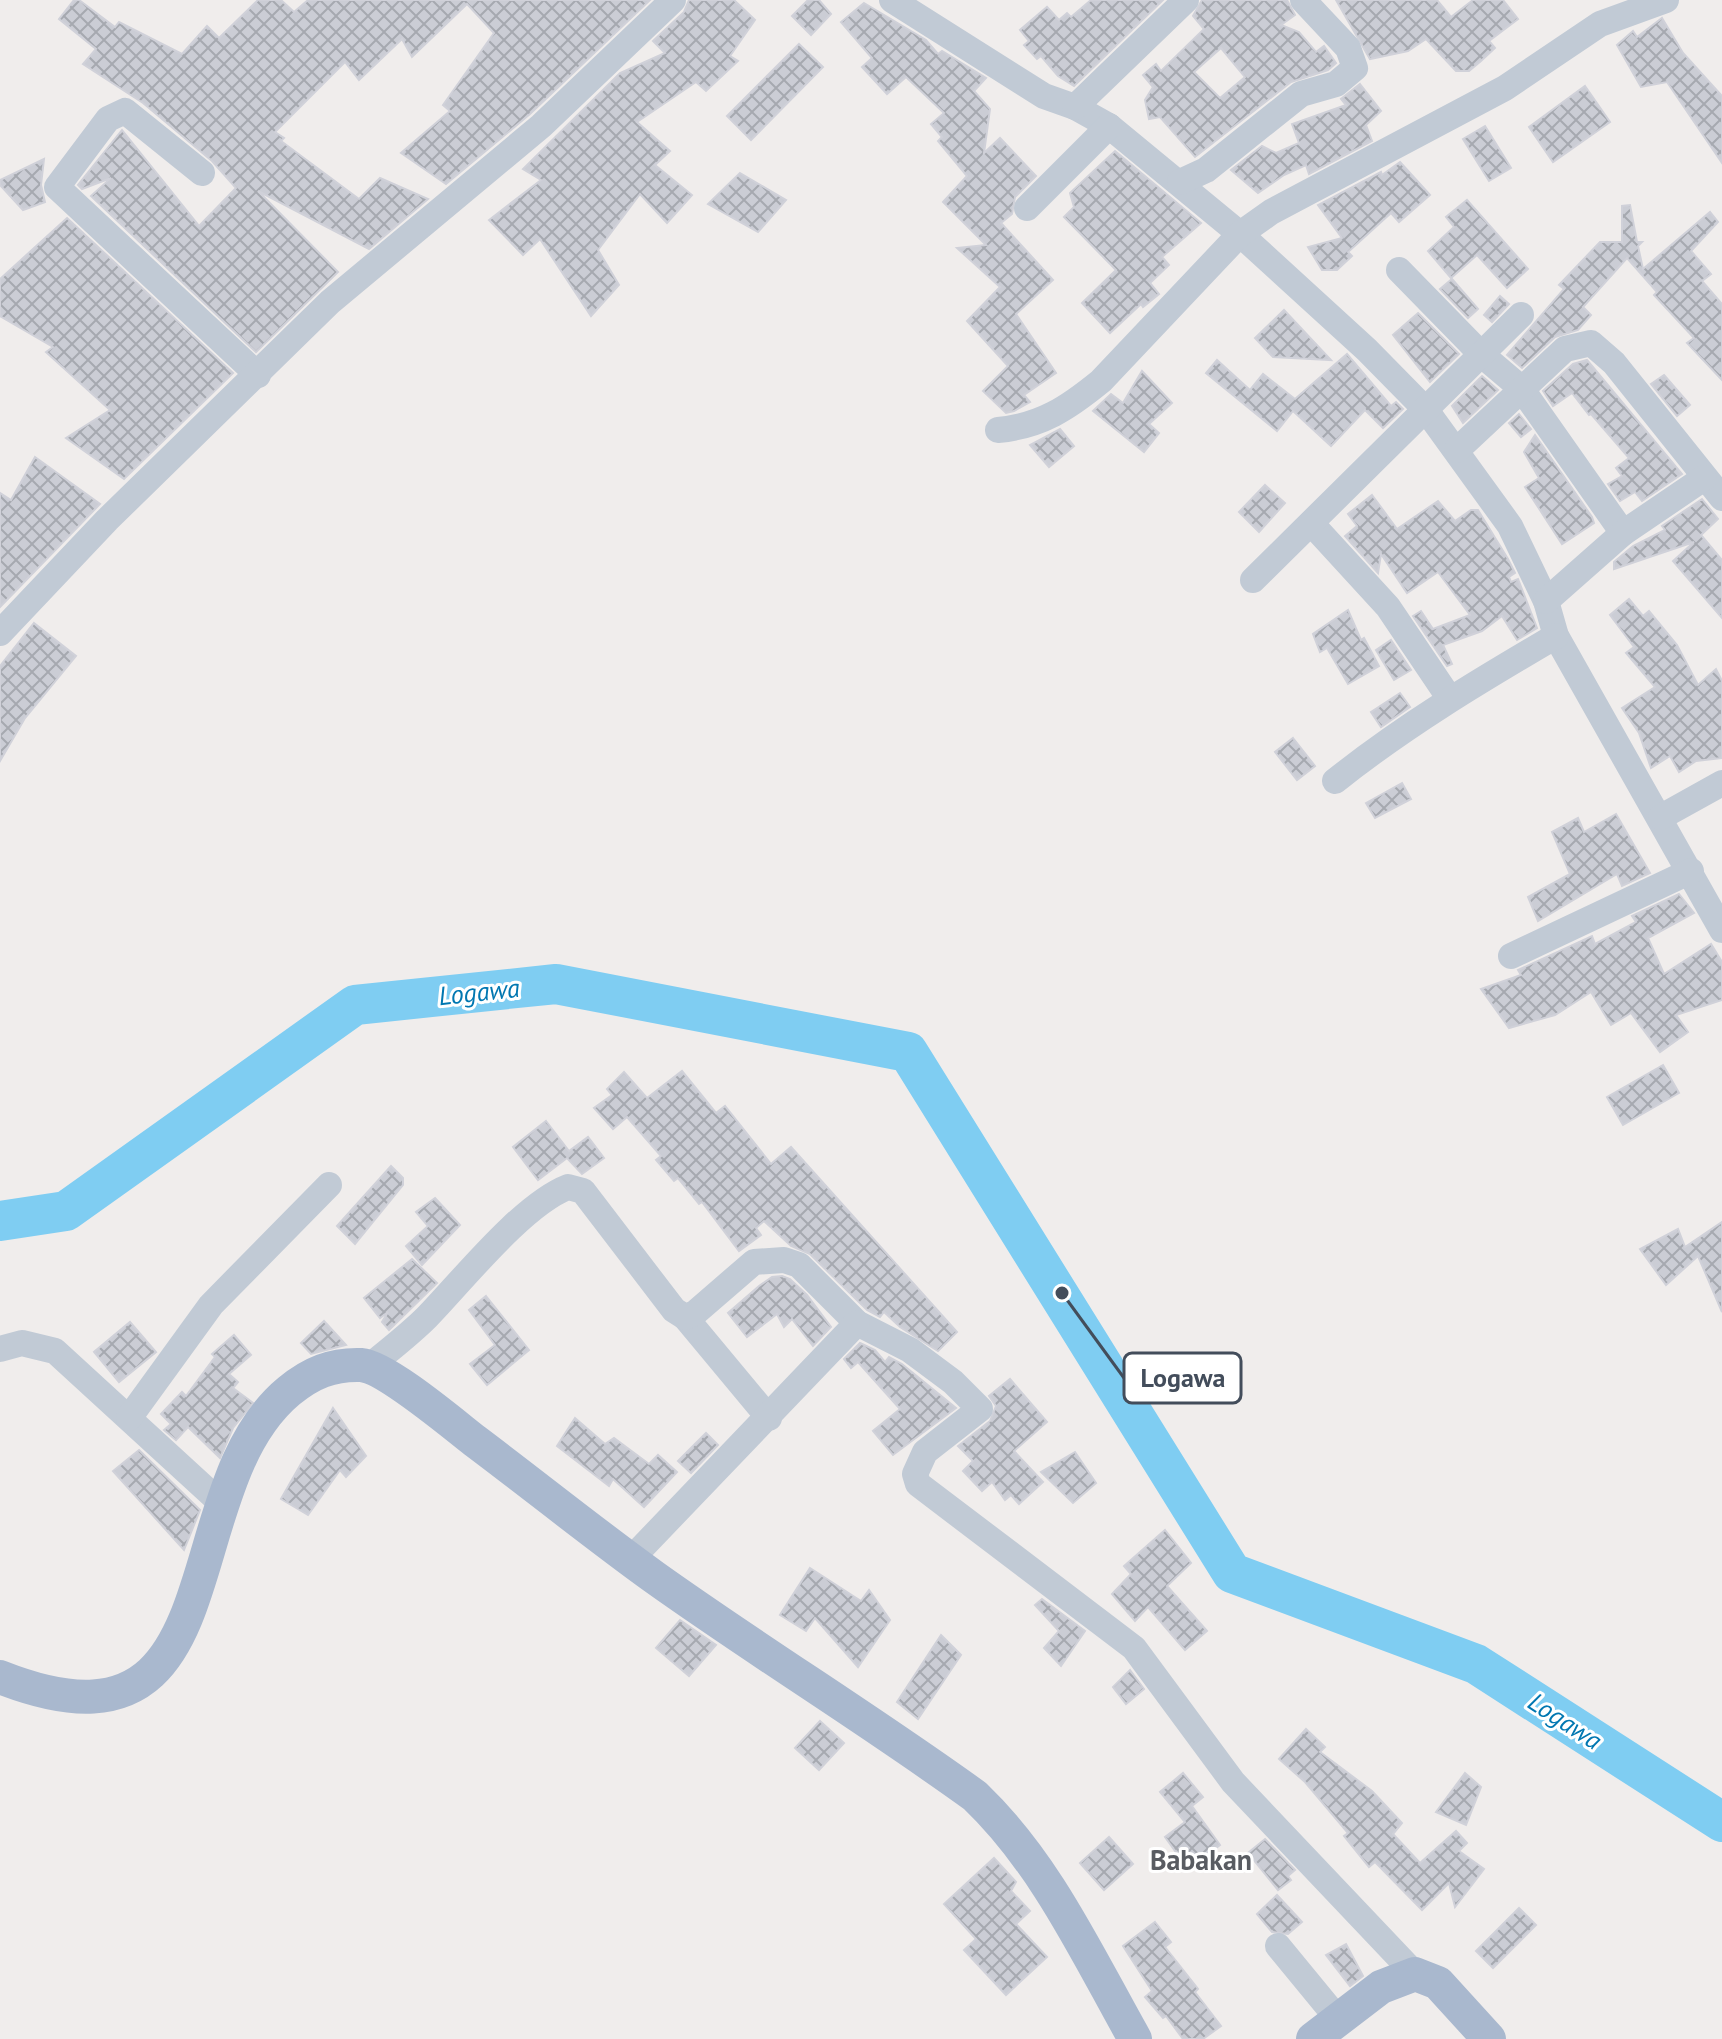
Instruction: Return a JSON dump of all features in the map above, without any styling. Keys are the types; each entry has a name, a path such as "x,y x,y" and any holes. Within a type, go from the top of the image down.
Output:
{"main road":[{"path":"0,1677 63,1698 99,1699 126,1691 145,1680 169,1653 196,1593 222,1504 245,1443 257,1422 278,1400 323,1369 370,1366 631,1559 975,1796 1011,1832 1038,1868 1135,2039"},
{"path":"1325,2029 1381,1987 1415,1974 1438,1983 1489,2039"}],"street":[{"path":"0,633 107,520 330,302 541,126 673,0"},
{"path":"892,0 1044,96 1075,107 1109,126 1240,234 1367,350 1426,410 1510,526 1546,601 1556,636 1691,871 1713,895 1722,930"},
{"path":"1075,107 1186,0"},
{"path":"1180,182 1206,170 1301,94 1336,84 1355,68 1348,48 1303,0"},
{"path":"998,430 1024,428 1048,419 1076,402 1101,381 1240,234 1271,212 1505,88 1600,24 1666,0"},
{"path":"202,173 125,111 108,119 57,187 258,375"},
{"path":"1027,208 1109,126"},
{"path":"1399,270 1482,355 1521,388 1623,533"},
{"path":"1253,580 1521,315"},
{"path":"1457,450 1565,349 1591,343 1614,363 1722,498"},
{"path":"1546,601 1623,533 1704,478"},
{"path":"1311,523 1388,607 1450,699"},
{"path":"1335,781 1383,743 1450,699 1556,636"},
{"path":"1661,817 1722,783"},
{"path":"1511,956 1691,871"},
{"path":"129,1418 225,1289 329,1185"},
{"path":"370,1366 425,1319 471,1267 542,1202 568,1187 588,1197 674,1310 685,1317 769,1418"},
{"path":"685,1317 695,1313 754,1262 771,1259 799,1265 857,1323 910,1350 953,1382 980,1409 925,1452 915,1474 918,1484 1134,1648 1233,1782 1415,1974"},
{"path":"631,1559 769,1418 831,1346 857,1323"},
{"path":"0,1349 22,1343 55,1351 222,1504"},
{"path":"1278,1946 1325,2029"}],"building":[{"path":"74,0 79,0 115,27 119,22 182,54 207,26 219,38 258,0 281,0 294,12 308,0 650,0 530,114 446,184 401,153 450,111 443,105 494,33 467,4 412,57 402,39 359,80 345,62 275,132 284,138 281,141 359,199 380,178 428,199 369,249 258,191 338,272 256,352 91,196 111,178 82,189 78,185 122,130 199,226 236,188 212,161 143,103 83,64 96,49 59,19"},
{"path":"689,0 734,0 755,20 730,56 738,61 706,91 696,82 637,122 670,151 655,165 692,195 667,223 640,194 598,250 619,285 591,316 540,239 523,255 489,220 541,180 523,169 620,73 665,53 653,41 684,12"},
{"path":"808,0 819,0 831,14 811,35 792,16"},
{"path":"1091,0 1163,0 1074,86 1058,76 1041,56 1037,59 1024,45 1029,41 1020,30 1047,7 1059,20 1067,13 1071,17"},
{"path":"1202,0 1287,0 1295,15 1281,25 1299,32 1316,52 1324,46 1336,63 1328,70 1291,82 1195,157 1160,117 1149,119 1145,100 1153,87 1143,75 1156,64 1161,71 1204,29 1193,16","holes":["1221,48 1245,77 1220,98 1194,72"]},
{"path":"1336,0 1437,0 1451,17 1473,0 1503,0 1518,19 1489,41 1495,48 1481,61 1469,71 1456,71 1426,39 1408,51 1370,59"},
{"path":"864,3 926,40 938,54 942,51 986,78 974,91 990,109 984,153 1000,138 1036,176 1015,197 1012,214 1001,223 1053,280 1016,314 1056,373 1024,395 1030,402 1014,411 1006,413 983,391 1008,366 967,321 1000,287 957,248 986,245 943,202 967,176 938,141 942,137 931,124 944,113 906,77 887,94 862,67 872,58 841,22"},
{"path":"1662,18 1683,53 1722,96 1722,163 1667,82 1641,87 1617,45 1633,31 1637,37"},
{"path":"799,44 823,67 751,140 727,116"},
{"path":"1360,84 1381,111 1366,125 1372,141 1309,174 1306,165 1284,175 1258,193 1231,170 1262,146 1276,153 1299,143 1292,124 1346,105 1341,99"},
{"path":"1585,86 1610,122 1553,162 1529,127"},
{"path":"1485,126 1511,168 1489,181 1463,139"},
{"path":"1115,151 1201,223 1162,257 1169,265 1150,283 1159,294 1143,307 1141,304 1110,333 1082,303 1116,270 1064,217 1074,207 1070,193"},
{"path":"44,159 41,185 45,202 23,210 0,185 0,180"},
{"path":"1400,162 1430,195 1399,222 1391,213 1348,252 1352,256 1337,270 1322,270 1308,247 1342,238 1318,205 1381,172 1382,175"},
{"path":"740,173 786,200 758,232 708,204"},
{"path":"1467,200 1528,269 1507,288 1477,255 1451,278 1428,251 1454,227 1446,217"},
{"path":"1630,205 1637,242 1642,242 1638,246 1643,269 1710,212 1718,222 1691,251 1711,274 1702,281 1722,304 1722,380 1687,343 1694,338 1654,295 1657,292 1627,258 1583,307 1591,315 1578,330 1555,337 1522,368 1507,355 1564,289 1559,285 1600,242 1622,242 1622,206"},
{"path":"67,218 233,373 124,479 66,438 110,410 46,352 53,347 0,316 0,279"},
{"path":"1452,279 1478,309 1468,318 1440,289"},
{"path":"1500,296 1509,304 1492,322 1484,315"},
{"path":"1284,310 1331,360 1273,357 1255,338"},
{"path":"1418,313 1459,354 1430,382 1393,335"},
{"path":"1347,354 1391,406 1396,402 1403,409 1383,428 1365,410 1331,446 1293,411 1277,431 1206,373 1217,360 1250,390 1263,374 1295,399"},
{"path":"1587,360 1682,474 1642,501 1635,492 1620,501 1608,484 1622,476 1616,468 1629,458 1591,414 1572,393 1553,406 1543,391 1573,364"},
{"path":"1142,371 1172,403 1149,424 1159,433 1144,452 1093,411 1111,394 1123,403"},
{"path":"1664,375 1690,405 1677,416 1651,384"},
{"path":"1482,376 1498,390 1463,423 1452,406"},
{"path":"1519,414 1531,429 1521,437 1509,423"},
{"path":"1060,429 1074,446 1049,467 1030,445"},
{"path":"1535,435 1594,523 1562,544 1525,487 1539,478 1524,452"},
{"path":"35,457 100,504 0,607 0,493 11,500"},
{"path":"1265,485 1285,503 1259,532 1239,512"},
{"path":"1372,495 1397,529 1438,501 1455,521 1471,510 1478,510 1515,573 1509,577 1511,582 1518,579 1537,628 1517,640 1502,616 1482,631 1443,645 1452,664 1447,666 1413,616 1421,611 1433,629 1470,615 1438,572 1407,593 1381,554 1378,573 1345,536 1357,526 1348,514"},
{"path":"1702,499 1718,519 1701,535 1722,560 1722,618 1673,561 1694,542 1614,569 1614,562 1633,546 1665,530 1662,526"},
{"path":"1629,599 1643,616 1649,611 1677,645 1698,685 1716,669 1722,681 1722,758 1696,761 1679,772 1670,756 1651,768 1639,733 1622,708 1655,687 1626,653 1634,647 1610,615"},
{"path":"1348,610 1361,640 1364,638 1379,666 1348,684 1327,648 1320,652 1313,634"},
{"path":"34,623 76,656 25,718 0,761 0,666"},
{"path":"1391,640 1411,670 1394,680 1376,650"},
{"path":"1400,693 1410,707 1381,727 1371,712"},
{"path":"1293,738 1315,766 1297,780 1275,752"},
{"path":"1402,783 1411,799 1375,818 1366,803"},
{"path":"1616,814 1650,873 1622,886 1617,874 1538,921 1528,897 1570,874 1552,832 1578,818 1584,832"},
{"path":"1679,894 1694,913 1648,938 1664,974 1711,944 1722,962 1722,1000 1676,1015 1688,1032 1660,1052 1631,1013 1611,1025 1591,992 1555,1015 1509,1028 1481,989 1521,975 1518,970 1592,936 1595,944 1636,922 1632,916"},
{"path":"1663,1065 1679,1093 1623,1125 1607,1097"},
{"path":"682,1071 716,1113 725,1106 771,1164 791,1147 957,1332 938,1351 900,1327 884,1312 880,1317 867,1310 810,1254 791,1246 764,1221 756,1228 761,1235 739,1251 702,1202 699,1204 678,1178 674,1181 656,1160 661,1156 627,1117 613,1129 594,1108 612,1095 607,1089 624,1072 647,1098"},
{"path":"546,1121 569,1151 588,1137 604,1158 582,1174 567,1158 538,1180 513,1147"},
{"path":"391,1166 403,1178 403,1185 355,1244 337,1226"},
{"path":"435,1198 460,1225 422,1265 406,1246 428,1226 416,1212"},
{"path":"1722,1222 1722,1312 1698,1256 1666,1285 1640,1249 1678,1229 1685,1247"},
{"path":"412,1259 437,1283 389,1330 382,1322 388,1312 380,1318 364,1298"},
{"path":"772,1277 790,1279 807,1295 831,1327 813,1346 792,1319 784,1327 777,1314 747,1337 728,1313"},
{"path":"486,1296 529,1350 487,1385 470,1364 495,1345 469,1310"},
{"path":"324,1321 346,1345 311,1354 301,1343"},
{"path":"130,1322 156,1352 119,1382 94,1352"},
{"path":"234,1335 251,1355 229,1374 238,1382 233,1388 253,1403 233,1428 220,1458 188,1427 176,1440 164,1430 171,1424 161,1414 182,1392 186,1396 215,1357 212,1354"},
{"path":"860,1343 875,1350 885,1362 889,1357 902,1364 956,1408 893,1455 873,1431 900,1409 858,1362 851,1368 844,1359"},
{"path":"1010,1379 1047,1422 1014,1451 1043,1482 1019,1504 1011,1495 1005,1500 992,1482 982,1491 963,1471 973,1461 958,1446 990,1421 996,1406 989,1396"},
{"path":"333,1408 366,1456 346,1477 340,1470 308,1515 281,1499"},
{"path":"575,1418 605,1444 614,1438 649,1464 658,1455 677,1472 644,1507 613,1479 609,1486 557,1446"},
{"path":"706,1433 718,1445 691,1473 678,1461"},
{"path":"139,1450 200,1510 184,1550 113,1471"},
{"path":"1075,1452 1096,1483 1073,1503 1041,1472"},
{"path":"1165,1530 1191,1563 1167,1586 1207,1631 1185,1650 1148,1607 1135,1621 1112,1594 1131,1574 1124,1566"},
{"path":"810,1568 861,1601 869,1590 890,1620 858,1667 815,1618 806,1631 780,1615"},
{"path":"1042,1599 1085,1631 1061,1666 1044,1648 1059,1631 1035,1605"},
{"path":"680,1620 716,1645 689,1676 656,1648"},
{"path":"941,1635 961,1655 918,1719 897,1702"},
{"path":"1130,1670 1144,1689 1126,1704 1113,1687"},
{"path":"820,1721 844,1743 819,1770 795,1748"},
{"path":"1306,1729 1325,1747 1320,1752 1372,1791 1402,1823 1393,1834 1420,1863 1456,1831 1467,1843 1459,1851 1484,1869 1455,1907 1449,1883 1422,1910 1375,1862 1369,1867 1344,1836 1348,1833 1305,1782 1279,1759"},
{"path":"1183,1773 1203,1797 1192,1806 1220,1845 1188,1869 1165,1837 1185,1822 1160,1792"},
{"path":"1465,1773 1481,1787 1466,1825 1436,1812"},
{"path":"1109,1837 1133,1864 1104,1890 1080,1863"},
{"path":"1265,1839 1295,1870 1288,1876 1291,1880 1278,1890 1248,1853"},
{"path":"994,1858 1016,1882 1011,1891 1030,1911 1016,1924 1047,1957 1006,1995 964,1950 976,1939 944,1904"},
{"path":"1277,1895 1302,1922 1288,1934 1272,1932 1257,1914"},
{"path":"1519,1908 1536,1925 1493,1968 1476,1951"},
{"path":"1155,1922 1171,1942 1165,1947 1198,1989 1195,1992 1221,2026 1203,2039 1183,2039 1166,2016 1163,2018 1145,1997 1152,1991 1123,1946"},
{"path":"1346,1944 1363,1976 1350,1986 1326,1955"}],"waterway":[{"name":"Logawa","path":"0,1221 66,1211 355,1005 556,984 908,1052 1232,1573 1476,1664 1722,1822"}],"place":[{"name":"Logawa","path":"1062,1293"}],"district":[{"name":"Babakan","path":"1201,1860"}]}
